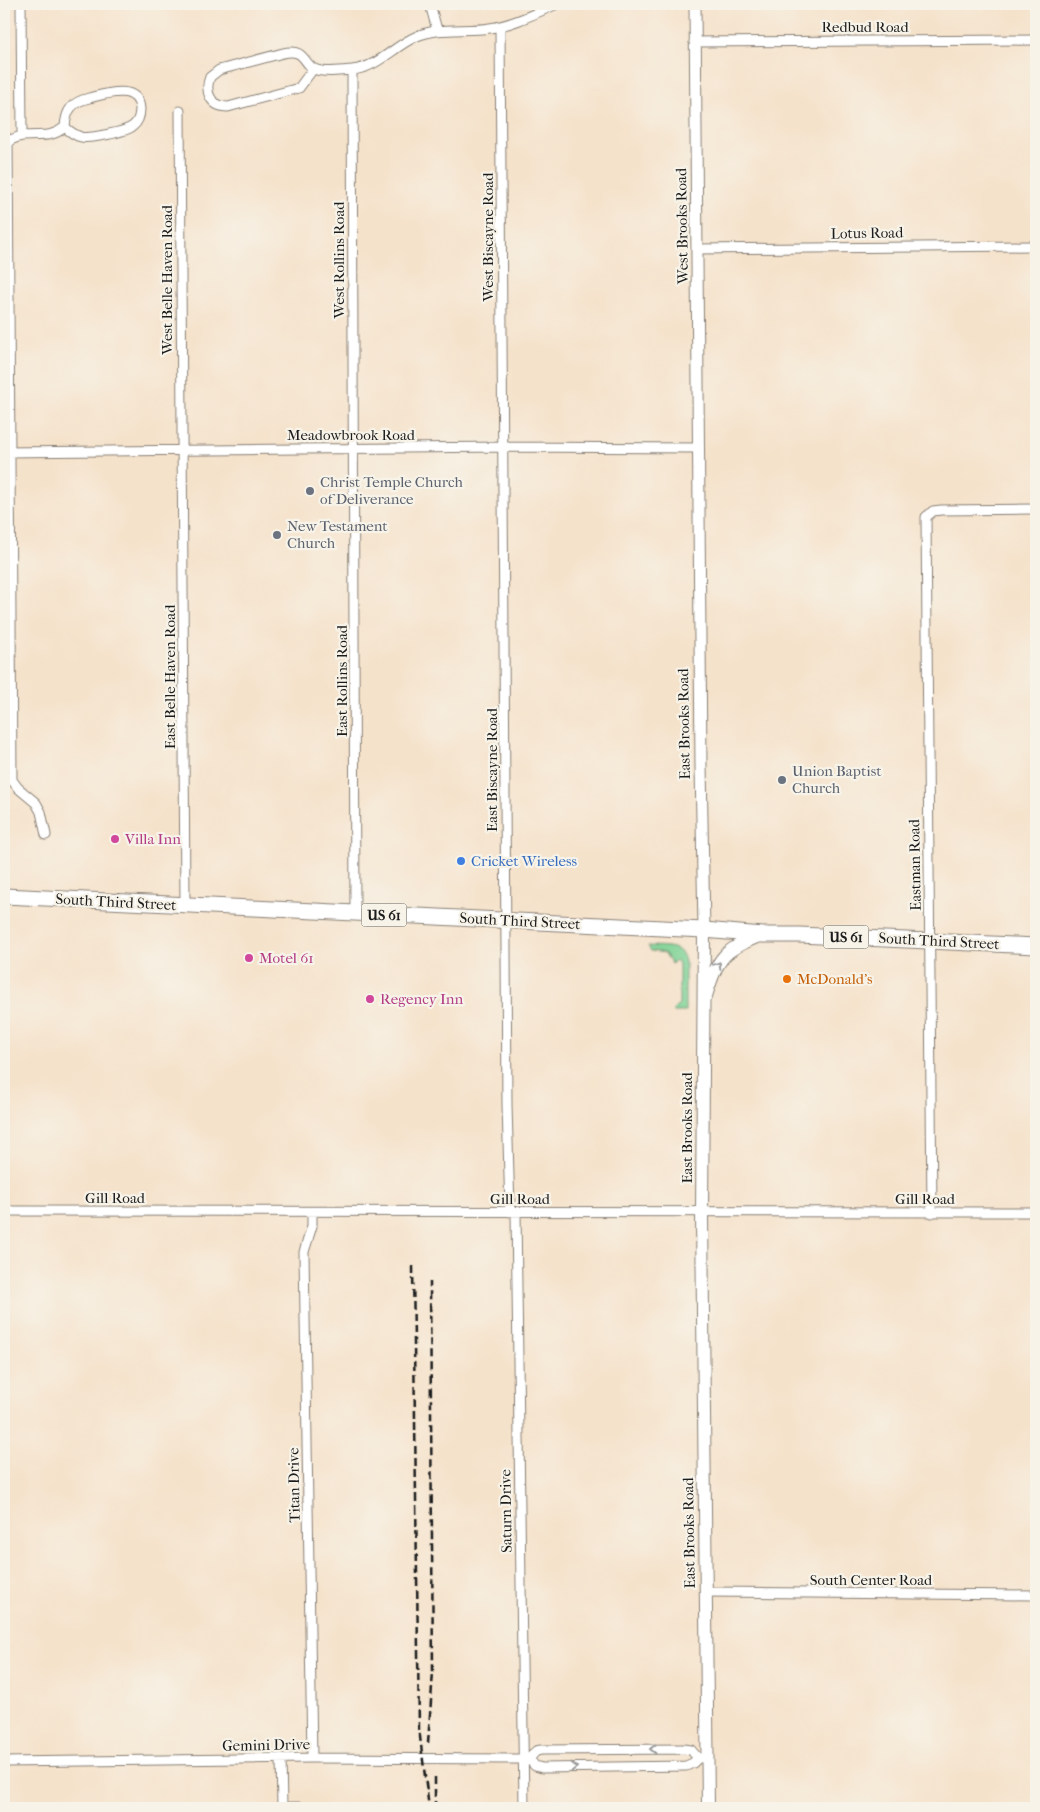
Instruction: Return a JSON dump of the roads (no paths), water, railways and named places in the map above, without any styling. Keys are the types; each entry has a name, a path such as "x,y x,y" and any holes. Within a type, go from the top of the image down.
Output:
{"highway":[{"name":"South Third Street","path":"4,896 704,930 763,935 929,940 1036,946"}],"main road":[{"name":"East Brooks Road","path":"704,930 702,1213 706,1592 703,1758 708,1808"},
{"path":"702,1010 717,965 726,954 742,943 763,935"}],"street":[{"path":"21,4 22,136"},
{"path":"430,4 437,30"},
{"path":"314,69 299,88 228,107 215,104 207,92 210,77 219,70 286,52 300,54 314,69 323,71 352,70 370,66 409,40 422,34 437,30 478,29 500,26 557,4"},
{"name":"West Brooks Road","path":"695,4 699,448"},
{"name":"West Biscayne Road","path":"500,26 504,447"},
{"name":"Redbud Road","path":"694,42 1036,40"},
{"name":"West Rollins Road","path":"352,70 354,449"},
{"path":"12,780 7,452 6,138 47,136 58,132 65,127 69,108 83,100 126,92 133,95 139,104 139,118 128,129 85,138 74,134 65,127"},
{"name":"West Belle Haven Road","path":"180,111 182,449"},
{"name":"Lotus Road","path":"697,249 1036,246"},
{"name":"Meadowbrook Road","path":"7,452 504,447 699,448"},
{"name":"East Biscayne Road","path":"504,447 507,1106 513,1212"},
{"name":"East Brooks Road","path":"699,448 698,546 704,930"},
{"name":"East Belle Haven Road","path":"182,449 184,905"},
{"name":"East Rollins Road","path":"354,449 355,914"},
{"name":"Eastman Road","path":"932,1213 926,517 932,511 941,510 1036,509"},
{"path":"4,774 36,803 41,812 46,835"},
{"name":"Gill Road","path":"4,1211 1036,1212"},
{"name":"Titan Drive","path":"312,1212 312,1226 304,1252 312,1758"},
{"name":"Saturn Drive","path":"513,1212 526,1759 524,1808"},
{"name":"South Center Road","path":"706,1592 1036,1595"},
{"name":"Gemini Drive","path":"4,1762 281,1758 526,1759 542,1768 686,1766 703,1758 691,1750 684,1749 541,1750 526,1759"},
{"path":"281,1758 282,1807 299,1808"}],"railway":[{"path":"413,1266 419,1729 429,1808"},
{"path":"428,1743 433,1672 430,1282"},
{"path":"435,1777 435,1806"}],"place":[{"name":"Christ Temple Church of Deliverance","path":"310,491"},
{"name":"New Testament Church","path":"277,535"},
{"name":"Union Baptist Church","path":"782,780"},
{"name":"Villa Inn","path":"115,839"},
{"name":"Cricket Wireless","path":"461,861"},
{"name":"Motel 61","path":"249,958"},
{"name":"McDonald's","path":"787,979"},
{"name":"Regency Inn","path":"370,999"}]}
